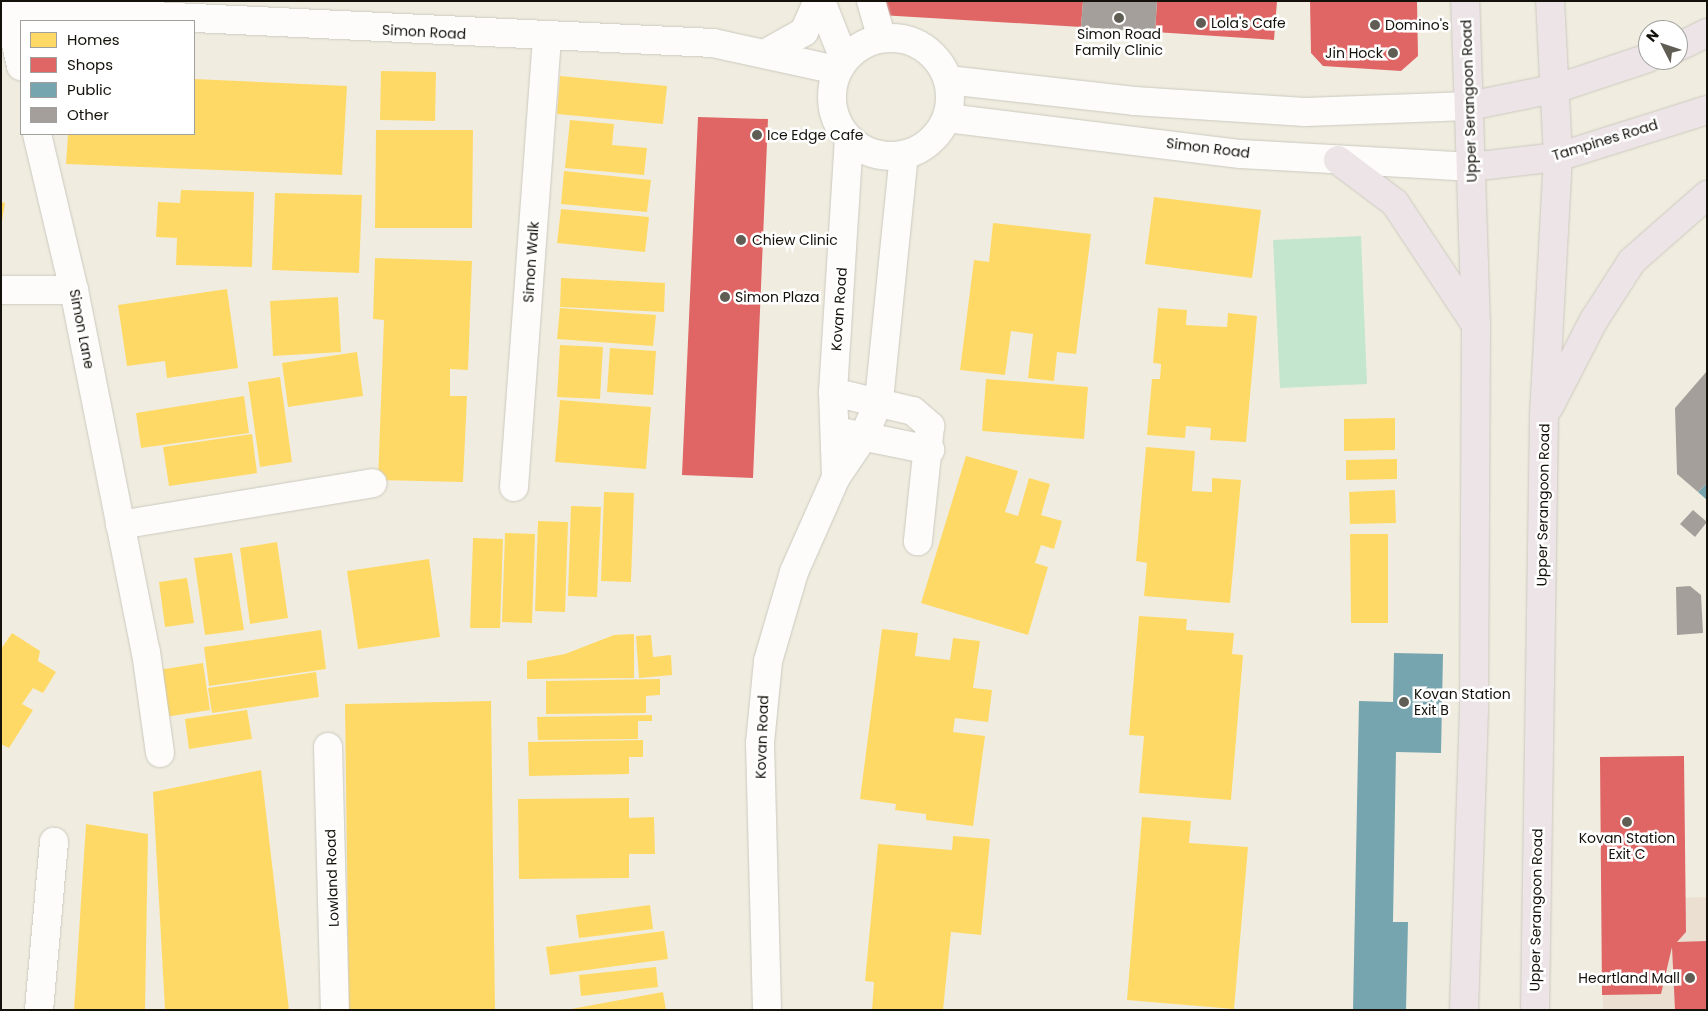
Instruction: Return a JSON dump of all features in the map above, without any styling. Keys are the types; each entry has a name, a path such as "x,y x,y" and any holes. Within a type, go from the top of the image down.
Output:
{"main road":[{"name":"Upper Serangoon Road","path":"1464,1010 1474,710 1476,325 1465,1"},
{"name":"Upper Serangoon Road","path":"1535,1010 1544,415 1558,157 1558,88 1550,1"},
{"path":"1688,42 1707,33"},
{"path":"1468,106 1558,88 1638,61"},
{"name":"Tampines Road","path":"1471,167 1558,157 1707,110"},
{"path":"1338,160 1395,203 1476,325"},
{"path":"1544,415 1594,320 1632,261 1707,195"}],"street":[{"path":"768,52 804,32 819,1"},
{"path":"819,1 841,64"},
{"path":"872,1 881,37"},
{"path":"7,5 20,62"},
{"name":"Simon Road","path":"7,5 547,38 659,39 768,52 841,64"},
{"path":"881,37 909,39 926,48 948,80 947,118 929,143 904,155 882,156 849,140 833,115 832,84 841,64 881,37"},
{"name":"Simon Walk","path":"514,487 547,38"},
{"path":"948,80 1134,101 1297,112 1468,106"},
{"name":"Simon Road","path":"947,118 1241,154 1471,167"},
{"name":"Simon Lane","path":"37,135 74,290 146,652 160,753"},
{"name":"Kovan Road","path":"836,477 833,392 849,140"},
{"name":"Kovan Road","path":"767,1010 760,827 762,701 780,613 836,477 864,436 879,400 904,155"},
{"path":"1,290 74,290"},
{"path":"833,392 879,400 923,417 930,426 930,450 918,541"},
{"path":"834,431 930,450"},
{"path":"120,525 373,483"},
{"name":"Lowland Road","path":"328,747 335,1010"},
{"path":"39,1010 54,842"}],"shaded area":[{"path":"1707,897 1707,1010 1603,1010 1602,970 1638,899"}],"green space":[{"path":"1361,236 1367,384 1280,388 1273,240"}],"building: Homes":[{"path":"381,71 436,72 435,121 380,120"},
{"path":"560,76 667,86 663,124 557,114"},
{"path":"195,79 347,86 342,175 66,164 68,135 195,135"},
{"path":"570,120 614,124 612,145 647,148 644,175 565,168"},
{"path":"376,130 473,130 472,228 375,228"},
{"path":"564,171 651,180 647,212 561,204"},
{"path":"181,190 254,192 252,267 176,265 177,238 156,237 158,202 180,203"},
{"path":"275,193 362,195 359,273 272,270"},
{"path":"1154,197 1261,210 1252,278 1145,264"},
{"path":"1,202 5,203 2,221 1,221"},
{"path":"561,209 649,217 645,252 557,243"},
{"path":"993,223 1091,234 1076,354 1057,352 1054,381 1028,378 1033,334 1011,331 1005,375 960,370 974,260 989,262"},
{"path":"375,258 472,261 468,370 450,369 450,396 467,396 463,482 378,480 384,320 373,319"},
{"path":"561,278 665,283 664,312 560,307"},
{"path":"227,289 238,368 167,378 165,361 127,366 118,305"},
{"path":"338,297 341,352 273,356 270,301"},
{"path":"560,308 656,315 653,346 557,339"},
{"path":"1158,308 1187,310 1186,325 1227,327 1228,313 1257,316 1246,442 1210,440 1211,428 1186,426 1185,438 1147,435 1152,379 1160,379 1161,364 1153,363"},
{"path":"560,345 603,347 600,399 557,397"},
{"path":"610,348 656,351 653,395 607,392"},
{"path":"357,352 363,396 288,407 282,363"},
{"path":"280,377 292,462 260,467 248,382"},
{"path":"986,379 1088,387 1084,439 982,431"},
{"path":"244,396 249,433 141,448 136,413"},
{"path":"560,400 651,407 646,469 555,462"},
{"path":"1395,418 1395,450 1344,451 1344,419"},
{"path":"252,434 257,473 169,486 163,447"},
{"path":"1146,447 1195,451 1192,491 1212,492 1212,478 1241,480 1230,603 1144,596 1147,563 1136,561"},
{"path":"966,456 1018,471 1005,512 1018,516 1029,478 1050,484 1041,515 1062,521 1054,549 1041,545 1035,563 1048,567 1028,635 921,603"},
{"path":"1397,459 1397,479 1346,480 1346,460"},
{"path":"1395,490 1396,523 1350,524 1349,492"},
{"path":"604,492 634,493 631,582 601,581"},
{"path":"571,506 601,507 597,597 568,596"},
{"path":"538,521 568,522 565,612 535,611"},
{"path":"505,533 535,534 532,623 502,622"},
{"path":"1350,534 1388,534 1388,623 1351,623"},
{"path":"473,538 503,539 500,628 470,628"},
{"path":"277,542 288,618 250,624 240,548"},
{"path":"232,553 244,630 205,635 194,558"},
{"path":"429,559 440,637 358,649 347,571"},
{"path":"187,578 194,623 165,627 159,582"},
{"path":"1139,616 1187,619 1186,630 1234,633 1232,654 1243,655 1231,800 1139,793 1144,736 1129,735"},
{"path":"882,629 918,633 915,656 950,660 953,638 980,641 973,688 992,690 988,722 955,718 953,732 985,736 973,826 926,820 926,814 895,810 896,804 860,799"},
{"path":"321,630 326,669 209,686 204,647"},
{"path":"12,633 40,651 38,661 56,672 43,693 33,688 22,704 33,710 9,748 1,744 1,649"},
{"path":"634,634 634,678 527,679 527,661 565,654 614,635"},
{"path":"651,635 653,657 671,655 672,675 639,678 636,636"},
{"path":"203,663 210,710 165,717 158,670"},
{"path":"316,672 319,697 212,713 208,688"},
{"path":"660,679 660,695 646,696 646,713 546,714 546,681"},
{"path":"491,701 495,1010 349,1010 345,704"},
{"path":"247,710 252,739 189,749 185,719"},
{"path":"652,715 652,721 638,721 638,739 538,740 537,717"},
{"path":"643,740 643,757 629,757 629,774 529,776 528,742"},
{"path":"261,770 289,1010 165,1010 153,792"},
{"path":"629,798 629,818 654,817 655,854 629,854 629,878 519,879 518,799"},
{"path":"1142,817 1191,821 1189,843 1248,847 1234,1009 1127,1000"},
{"path":"86,824 148,834 145,1010 74,1010"},
{"path":"953,836 990,839 981,935 951,932 943,1010 872,1010 874,982 865,981 878,844 952,850"},
{"path":"650,905 653,929 579,938 576,915"},
{"path":"664,931 668,959 550,975 546,947"},
{"path":"656,967 658,987 581,996 579,975"},
{"path":"663,992 666,1010 571,1010 571,1009"}],"building: Shops":[{"path":"881,1 1083,1 1081,27 880,15"},
{"path":"1157,1 1277,1 1274,40 1155,32"},
{"path":"1310,1 1417,1 1418,56 1401,71 1323,66 1311,53"},
{"name":"Simon Plaza","path":"698,117 768,119 753,478 682,475"},
{"path":"1684,756 1686,932 1677,942 1707,941 1707,1010 1675,1010 1672,947 1661,994 1602,995 1600,757"}],"building: Public":[{"path":"1707,483 1707,500 1698,492"},
{"path":"1394,653 1443,654 1441,753 1396,752 1393,922 1408,922 1406,1010 1353,1010 1359,701 1393,702"}],"building: Other":[{"name":"Simon Road Family Clinic","path":"1083,1 1157,1 1155,32 1081,27"},
{"path":"1707,371 1707,483 1698,492 1677,474 1675,408"},
{"path":"1693,510 1707,522 1695,537 1680,524"},
{"path":"1690,586 1701,595 1703,633 1677,635 1676,587"}],"place":[{"name":"Simon Road Family Clinic","path":"1119,18"},
{"name":"Lola's Cafe","path":"1201,23"},
{"name":"Domino's","path":"1375,25"},
{"name":"Jin Hock","path":"1393,53"},
{"name":"Ice Edge Cafe","path":"757,135"},
{"name":"Chiew Clinic","path":"741,240"},
{"name":"Simon Plaza","path":"725,297"},
{"name":"Kovan Station Exit B","path":"1404,702"},
{"name":"Kovan Station Exit C","path":"1627,822"},
{"name":"Heartland Mall","path":"1690,978"}]}
